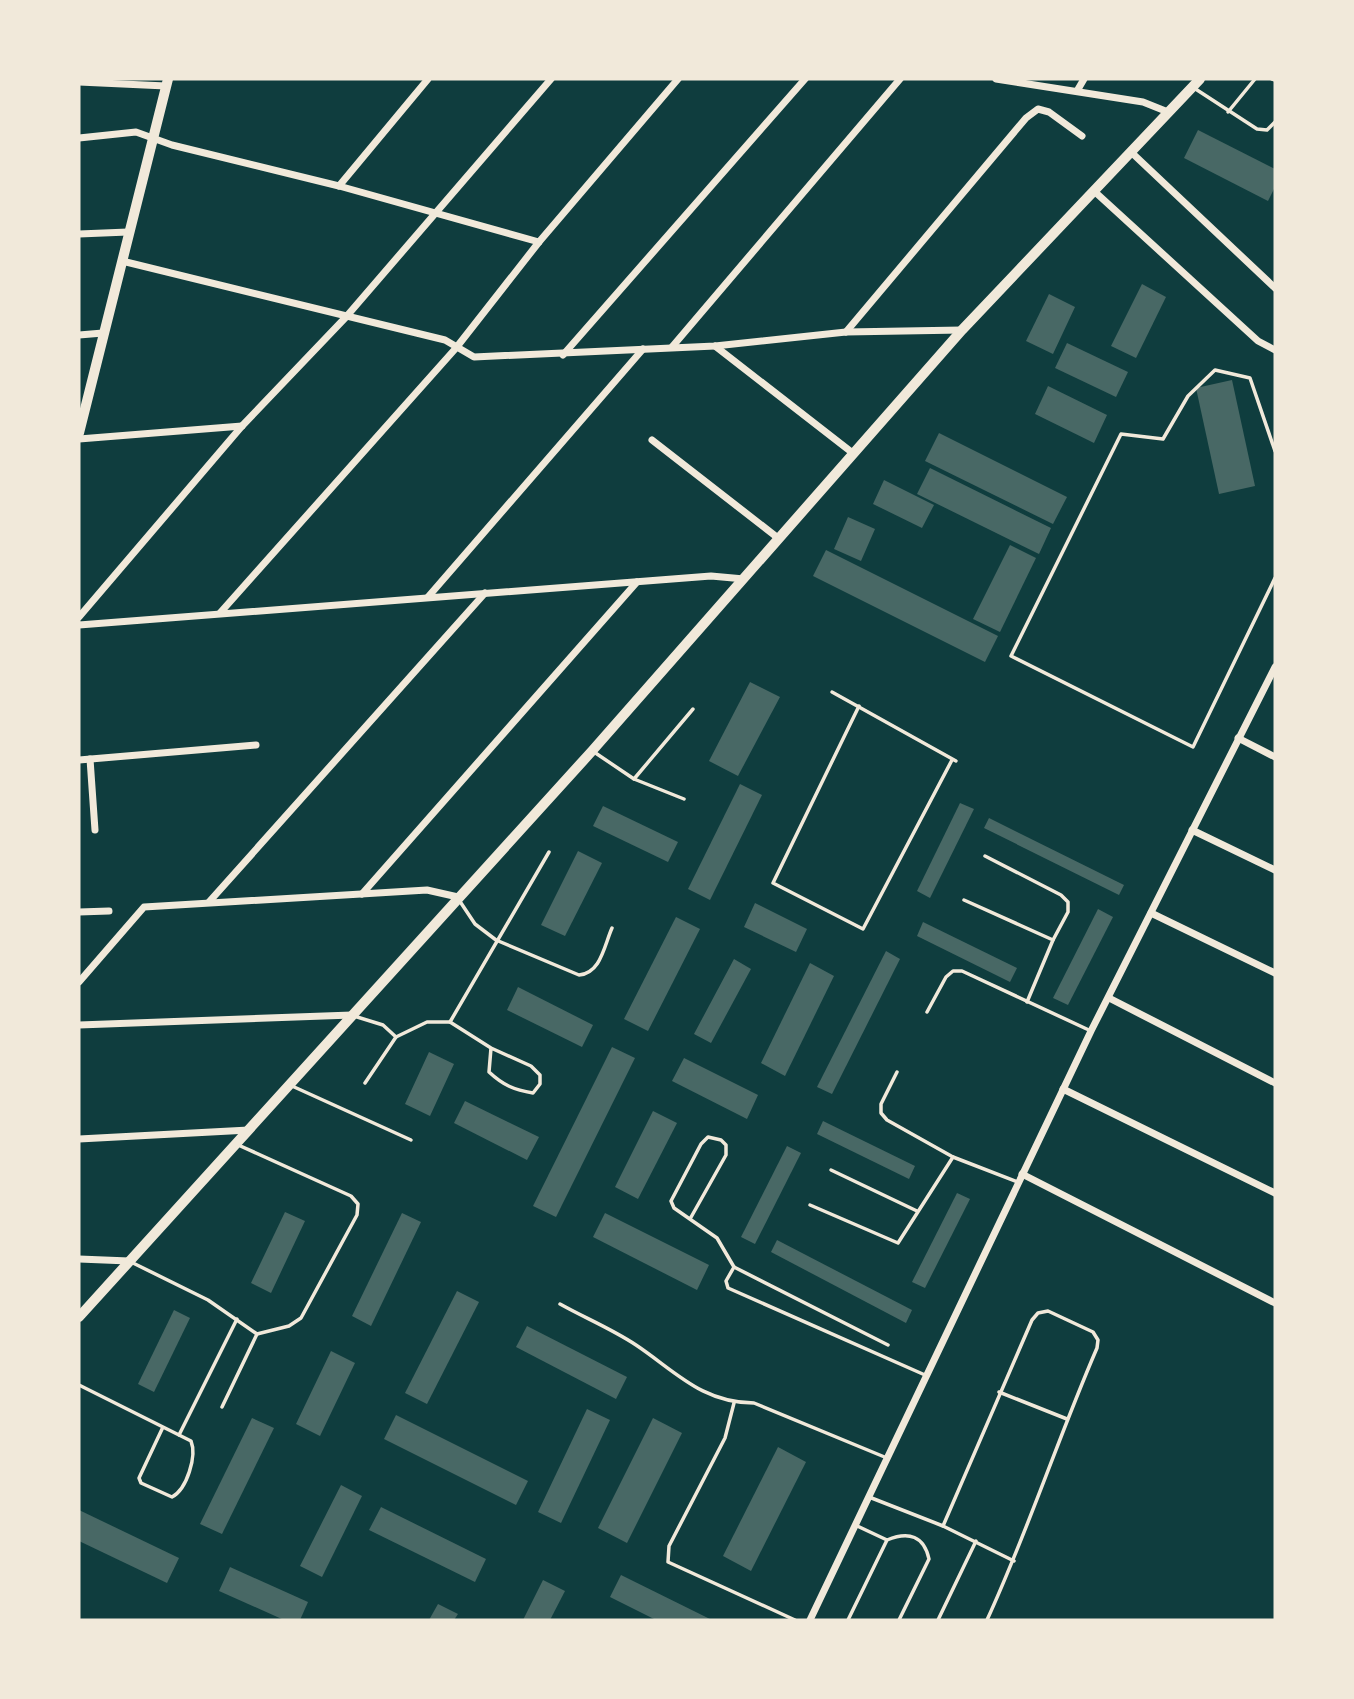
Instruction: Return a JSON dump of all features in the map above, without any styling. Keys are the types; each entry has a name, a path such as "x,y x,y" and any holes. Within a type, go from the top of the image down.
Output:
{"street":[{"path":"339,186 428,79"},
{"path":"79,617 242,426 346,317 434,211 551,79"},
{"path":"220,613 456,348 539,242 678,79"},
{"path":"564,355 804,79"},
{"path":"672,347 900,79"},
{"path":"996,79 1143,102 1168,113"},
{"path":"1077,91 1084,79"},
{"path":"79,82 167,83 79,433"},
{"path":"79,1317 593,751 962,330 1196,83"},
{"path":"846,332 1026,118 1038,109 1049,111 1082,136"},
{"path":"79,138 136,132 434,211 539,242"},
{"path":"1131,152 1275,288"},
{"path":"1094,191 1258,341 1275,350"},
{"path":"79,234 128,232"},
{"path":"122,261 445,340 474,357 564,355 715,346 846,332 962,330"},
{"path":"79,335 103,333"},
{"path":"715,346 854,454"},
{"path":"428,597 643,349"},
{"path":"79,439 242,426"},
{"path":"652,440 778,538"},
{"path":"79,625 711,576 744,579"},
{"path":"362,894 638,582"},
{"path":"209,902 485,593"},
{"path":"810,1620 1091,1031 1275,667"},
{"path":"1238,738 1275,757"},
{"path":"79,760 256,745"},
{"path":"90,759 95,830"},
{"path":"1192,830 1275,870"},
{"path":"79,982 144,907 427,890 458,897"},
{"path":"79,912 109,911"},
{"path":"1151,913 1275,972"},
{"path":"1108,998 1275,1083"},
{"path":"79,1025 352,1015"},
{"path":"1063,1089 1275,1194"},
{"path":"79,1139 249,1130"},
{"path":"1020,1178 1275,1303"},
{"path":"79,1259 129,1261"}],"lane":[{"path":"1228,112 1255,79"},
{"path":"1196,83 1228,112 1257,129 1267,130 1275,122"},
{"path":"634,779 693,709"},
{"path":"593,751 634,779 684,800"},
{"path":"450,1022 549,852"},
{"path":"985,856 1061,895 1068,902 1068,912 1027,1002"},
{"path":"458,897 475,924 496,940 579,975 589,974 595,968 612,928"},
{"path":"964,900 1053,940"},
{"path":"927,1012 946,977 953,971 962,971 1091,1031"},
{"path":"352,1015 383,1025 396,1037"},
{"path":"365,1083 396,1037 426,1022 450,1022 491,1048 531,1066 540,1075 540,1084 533,1093 514,1090 489,1072 491,1048"},
{"path":"897,1072 881,1104 881,1113 887,1120 953,1157 1020,1178"},
{"path":"290,1086 411,1140"},
{"path":"691,1219 726,1155 726,1145 721,1140 708,1137 701,1144 672,1195 674,1208 717,1238 734,1266 888,1345"},
{"path":"236,1144 351,1196 358,1205 357,1215 300,1318 289,1326 257,1334"},
{"path":"810,1205 898,1243 953,1157"},
{"path":"831,1170 916,1211"},
{"path":"129,1261 159,1273 237,1319 257,1334"},
{"path":"734,1266 726,1281 735,1293 925,1375"},
{"path":"560,1304 636,1345 686,1383 734,1403 754,1403 887,1458"},
{"path":"943,1526 1032,1320 1038,1313 1048,1311 1093,1332 1098,1340 1014,1561 987,1619 995,1620"},
{"path":"179,1435 237,1319"},
{"path":"222,1407 257,1334"},
{"path":"79,1385 163,1427 179,1435 191,1441 195,1451 183,1487 172,1497 141,1483 139,1478 163,1427"},
{"path":"999,1392 1067,1419"},
{"path":"734,1403 725,1438 669,1546 668,1562 795,1620"},
{"path":"869,1497 943,1526 1014,1561"},
{"path":"855,1525 887,1540"},
{"path":"848,1620 887,1540 900,1535 915,1536 926,1545 929,1559 899,1620"},
{"path":"938,1620 975,1541"}],"path":[{"path":"1275,451 1250,378 1215,369 1188,396 1163,439 1121,435 1010,656 1194,747 1275,578"},
{"path":"832,692 859,706 954,760 863,929 773,883 859,706"}],"building":[{"path":"1198,130 1275,169 1275,187 1268,201 1184,158"},
{"path":"1142,284 1166,297 1136,358 1111,346"},
{"path":"1049,294 1075,307 1053,354 1026,341"},
{"path":"1067,343 1128,372 1116,397 1055,368"},
{"path":"1232,380 1255,486 1219,494 1196,388"},
{"path":"1048,386 1107,415 1094,443 1035,414"},
{"path":"939,433 1067,497 1053,524 925,461"},
{"path":"930,468 1051,528 1039,554 917,494"},
{"path":"884,480 934,505 922,528 873,504"},
{"path":"848,517 875,529 861,561 834,549"},
{"path":"1010,545 1036,558 1000,632 973,619"},
{"path":"826,550 998,636 985,662 813,576"},
{"path":"750,682 780,697 738,776 709,761"},
{"path":"740,784 762,795 710,900 688,889"},
{"path":"960,803 974,809 930,898 917,891"},
{"path":"603,806 678,842 668,862 593,826"},
{"path":"989,818 1124,885 1119,895 984,828"},
{"path":"578,851 602,863 565,936 541,925"},
{"path":"755,903 807,929 796,952 744,927"},
{"path":"1098,909 1113,917 1068,1005 1053,998"},
{"path":"676,917 700,929 648,1031 624,1019"},
{"path":"923,922 1017,968 1010,982 917,936"},
{"path":"886,951 900,959 832,1094 817,1087"},
{"path":"734,959 751,969 711,1043 694,1034"},
{"path":"810,963 834,976 785,1076 761,1063"},
{"path":"518,987 593,1025 582,1047 507,1010"},
{"path":"612,1047 635,1058 556,1217 533,1206"},
{"path":"429,1052 454,1064 430,1116 405,1104"},
{"path":"684,1058 758,1095 747,1119 672,1081"},
{"path":"465,1101 539,1137 527,1160 454,1123"},
{"path":"653,1111 677,1123 638,1199 615,1187"},
{"path":"823,1121 915,1166 909,1179 817,1134"},
{"path":"787,1146 801,1153 755,1244 741,1237"},
{"path":"957,1193 970,1199 925,1288 912,1282"},
{"path":"285,1212 305,1221 271,1293 251,1283"},
{"path":"402,1213 421,1222 371,1326 352,1316"},
{"path":"605,1213 709,1265 697,1290 593,1237"},
{"path":"777,1240 912,1310 906,1323 771,1252"},
{"path":"457,1291 479,1302 427,1404 405,1393"},
{"path":"174,1310 190,1318 154,1392 138,1384"},
{"path":"527,1326 627,1377 616,1399 516,1347"},
{"path":"331,1351 355,1363 320,1436 296,1424"},
{"path":"587,1409 610,1420 561,1523 538,1512"},
{"path":"396,1415 528,1481 516,1505 384,1439"},
{"path":"252,1418 274,1428 222,1534 200,1524"},
{"path":"653,1418 682,1433 627,1543 598,1528"},
{"path":"778,1447 806,1462 751,1571 723,1556"},
{"path":"341,1485 362,1496 322,1577 300,1566"},
{"path":"381,1507 486,1559 475,1582 369,1530"},
{"path":"79,1510 179,1558 167,1583 79,1541"},
{"path":"230,1567 308,1602 300,1620 284,1620 219,1591"},
{"path":"621,1575 712,1620 656,1620 610,1597"},
{"path":"543,1580 565,1591 550,1620 523,1620"},
{"path":"438,1604 458,1614 454,1620 429,1620"}]}
